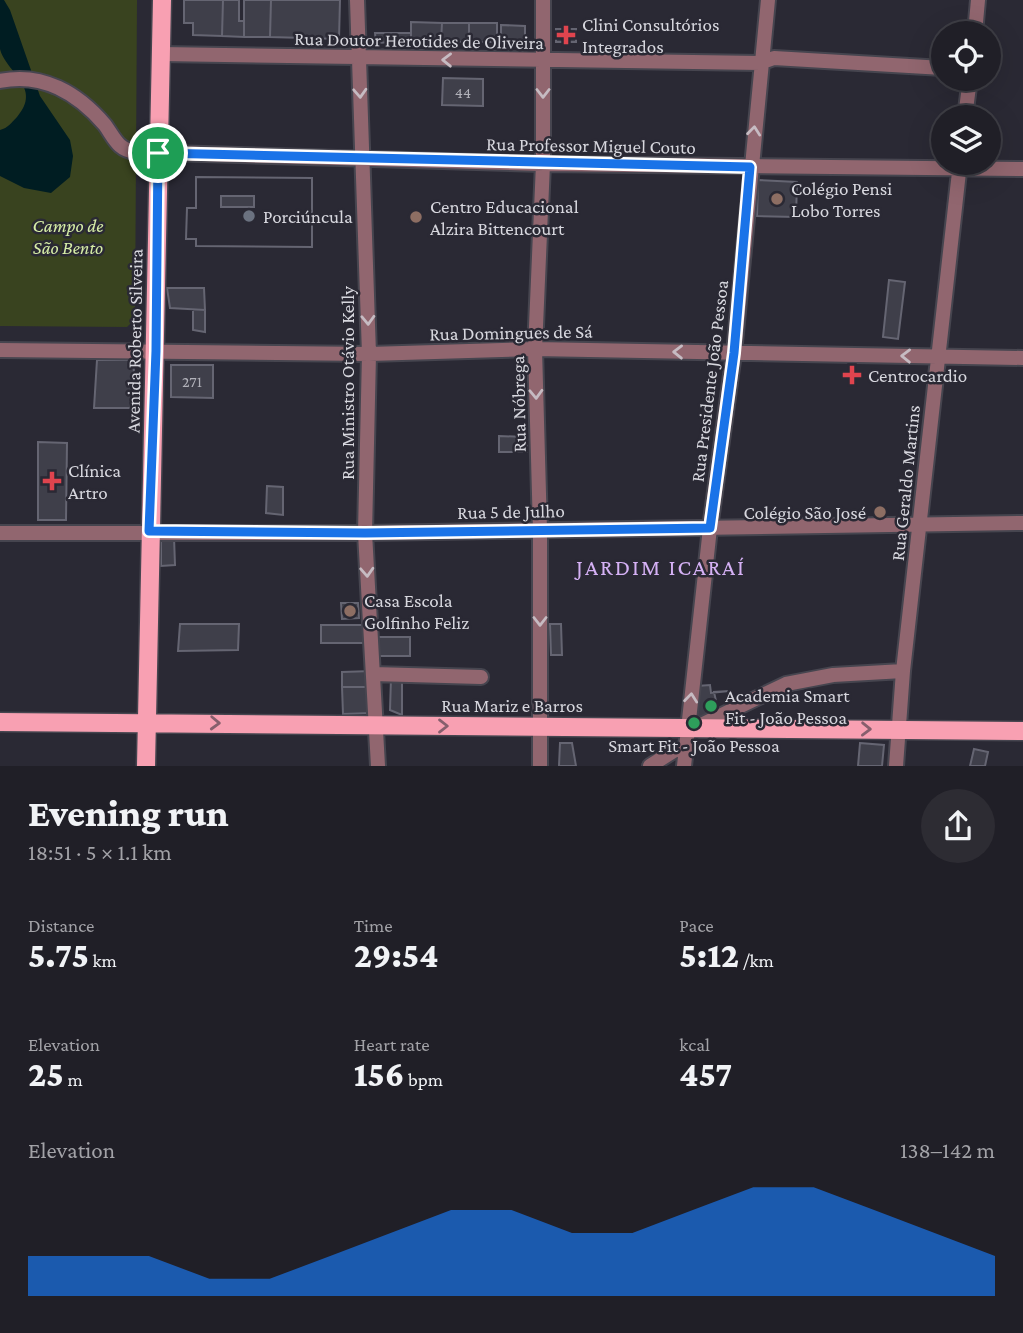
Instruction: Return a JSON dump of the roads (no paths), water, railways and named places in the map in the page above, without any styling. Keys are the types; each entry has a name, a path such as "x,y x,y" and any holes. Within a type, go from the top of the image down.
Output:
{"main road":[{"name":"Avenida Roberto Silveira","path":"146,766 162,0"},
{"name":"Rua Mariz e Barros","path":"0,722 694,726 1023,731"}],"street":[{"name":"Rua Ministro Otávio Kelly","path":"357,0 369,354 365,533 378,766"},
{"name":"Rua Nóbrega","path":"540,766 540,530 535,349 543,164 543,0"},
{"name":"Rua Presidente João Pessoa","path":"684,766 686,749 694,726 710,528 734,353 768,0"},
{"path":"976,21 978,0"},
{"name":"Rua Doutor Herotides de Oliveira","path":"162,54 543,62 760,63 774,58 931,67"},
{"name":"Rua Professor Miguel Couto","path":"3,80 38,78 66,92 102,122 120,148 126,151 543,164 931,166"},
{"name":"Rua Professor Miguel Couto","path":"1001,168 1023,169"},
{"name":"Rua Geraldo Martins","path":"896,766 903,671 940,356 942,305 959,175"},
{"name":"Rua Domingues de Sá","path":"0,350 369,354 535,349 1023,358"},
{"name":"Rua 5 de Julho","path":"0,533 365,533 1023,523"},
{"path":"694,726 786,684 833,675 903,671"},
{"path":"373,674 481,677"},
{"path":"650,766 675,750 686,749"}],"place":[{"name":"Clini Consultórios Integrados","path":"566,35"},
{"name":"Colégio Pensi Lobo Torres","path":"777,199"},
{"name":"Porciúncula","path":"249,216"},
{"name":"Centro Educacional Alzira Bittencourt","path":"416,217"},
{"name":"Centrocardio","path":"852,375"},
{"name":"Clínica Artro","path":"52,481"},
{"name":"Colégio São José","path":"880,512"},
{"name":"Casa Escola Golfinho Feliz","path":"350,611"},
{"name":"Academia Smart Fit - João Pessoa","path":"711,706"},
{"name":"Smart Fit - João Pessoa","path":"694,723"}],"district":[{"name":"JARDIM ICARAÍ","path":"661,567"}],"park label":[{"name":"Campo de São Bento","path":"68,236"}]}
